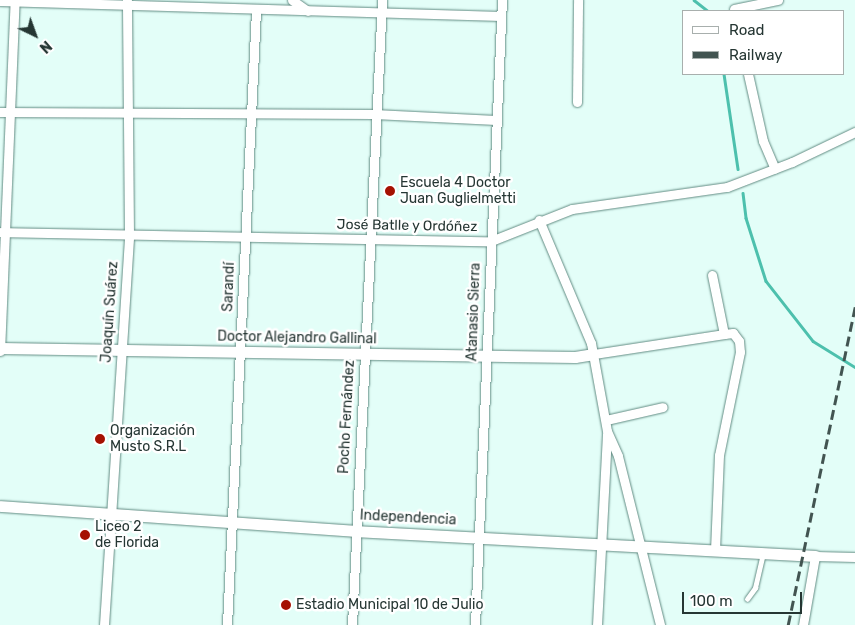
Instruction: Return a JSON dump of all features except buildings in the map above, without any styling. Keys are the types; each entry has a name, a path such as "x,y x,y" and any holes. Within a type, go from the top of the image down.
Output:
{"street":[{"path":"292,0 308,11"},
{"name":"Pocho Fernández","path":"352,625 355,531 371,240 374,114 382,0"},
{"name":"Atanasio Sierra","path":"475,625 502,0"},
{"path":"577,102 578,0"},
{"path":"734,7 778,0"},
{"path":"0,1 127,1 256,9 501,16"},
{"path":"0,349 3,232 11,112 15,1"},
{"name":"Joaquín Suárez","path":"104,625 128,235 127,1"},
{"name":"Sarandí","path":"227,625 256,9"},
{"path":"748,75 763,141 775,169"},
{"path":"0,112 252,116 374,114 496,120"},
{"name":"José Batlle y Ordóñez","path":"3,232 245,238 491,241 539,220 587,206 717,190 775,169 855,132"},
{"path":"539,220 594,354 606,420 607,431 599,544 597,625"},
{"path":"712,275 724,334"},
{"path":"594,354 733,333 739,341 740,352 719,455 715,551"},
{"name":"Doctor Alejandro Gallinal","path":"0,349 575,357 594,354"},
{"path":"606,420 663,407"},
{"path":"607,431 618,456 660,625"},
{"name":"Independencia","path":"0,506 355,531 815,556"},
{"path":"803,625 815,556 855,556"}],"lane":[{"path":"747,599 755,588 763,553"}],"waterway":[{"path":"694,0 707,10"},
{"path":"724,75 738,169"},
{"path":"743,193 746,218 766,281 813,341 855,367"}],"railway":[{"path":"788,625 855,306"}],"place":[{"name":"Escuela 4 Doctor Juan Guglielmetti","path":"390,191"},
{"name":"Organización Musto S.R.L","path":"100,439"},
{"name":"Liceo 2 de Florida","path":"85,535"},
{"name":"Estadio Municipal 10 de Julio","path":"286,605"}]}
